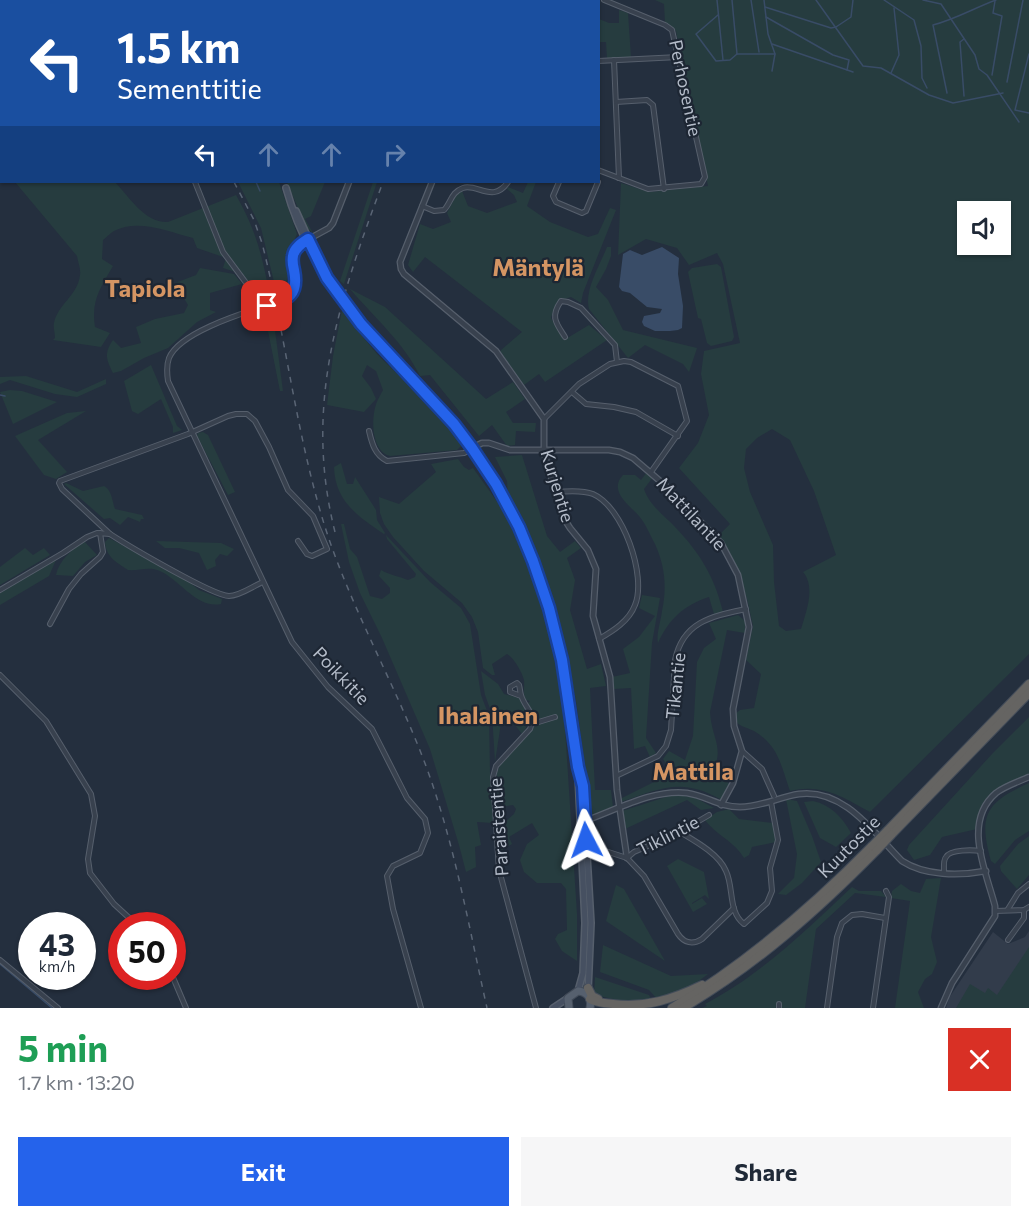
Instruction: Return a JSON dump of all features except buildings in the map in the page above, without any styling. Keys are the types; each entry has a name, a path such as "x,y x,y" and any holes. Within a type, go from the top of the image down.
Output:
{"highway":[{"name":"Kuutostie","path":"672,1008 733,969 825,902 1029,684"},
{"name":"Kuutostie","path":"889,833 1029,693"},
{"name":"Kuutostie","path":"682,1008 740,971 787,931"},
{"path":"589,998 590,994 597,999 641,1005 676,997 704,983 787,931"},
{"path":"689,1008 739,975 787,931"}],"main road":[{"path":"285,185 307,240 327,278 375,341 449,419 472,448 496,484 519,527 533,561 549,608 566,682 578,767 591,923 589,998"},
{"path":"578,991 585,949 582,822"},
{"path":"553,1008 578,991 585,993 589,998"},
{"path":"568,998 569,1008"}],"street":[{"name":"Perhosentie","path":"604,0 669,27 675,37 705,177 701,184 664,189"},
{"path":"600,62 679,57"},
{"path":"614,60 619,178"},
{"path":"600,171 641,187 664,189 653,105 647,100 616,102"},
{"path":"195,183 223,252 264,306 286,299 294,291 296,281 292,257 297,248 329,228 333,223 349,183"},
{"path":"432,183 400,262 404,274 496,351 544,419 579,384 617,362 631,362 678,386 687,421 651,472"},
{"path":"422,206 434,211 444,210 454,192 460,189 471,187 489,193 502,188 507,183"},
{"path":"559,183 553,196 556,202 582,213 586,211 597,183"},
{"path":"565,338 556,324 555,317 555,309 561,301 581,308 615,345 617,362"},
{"name":"Poikkitie","path":"264,306 199,331 173,351 167,369 168,381 298,652 328,687 372,729 407,798 425,819 428,826 428,833 420,853 393,866 387,876 421,1008"},
{"path":"572,392 586,404 614,406 636,412 678,436"},
{"path":"263,582 237,594 221,594 143,554 110,534 62,489 59,483 236,414 247,414 252,417 269,447 288,490 313,516 327,549 312,556 307,554 298,541"},
{"name":"Kurjentie","path":"544,419 543,450 565,522 584,544 596,569 593,616 609,677 616,776 627,858"},
{"path":"369,431 376,451 387,461 464,453 472,448"},
{"name":"Mattilantie","path":"472,448 482,443 489,443 510,450 609,450 625,454 651,472 721,543 738,575 746,609 748,637 733,709 734,726 742,751"},
{"path":"556,492 589,493 599,498 619,523 634,554 638,581 634,608 617,627 598,639"},
{"path":"0,590 87,537 100,533 110,534"},
{"path":"50,624 69,590 103,552 100,533"},
{"name":"Tikantie","path":"616,776 658,756 666,747 671,730 675,660 677,651 687,633 702,621 746,609"},
{"path":"0,675 46,721 90,794 95,816 88,858 90,873 123,912"},
{"path":"521,696 532,712 532,724 555,717"},
{"name":"Paraistentie","path":"532,724 496,766 493,777 500,870 536,1008"},
{"path":"721,805 733,783 742,751 762,769 774,796"},
{"path":"940,1008 952,983 993,920 995,910 977,829 979,817 986,804 997,792 1029,777"},
{"path":"582,822 660,794 701,796 721,805 741,807 802,794 816,794 832,798 849,808 902,861 923,871 986,872"},
{"path":"680,832 709,850 718,859 727,872 734,908 744,924 767,903 772,891 770,868 778,840 771,802"},
{"name":"Tiklintie","path":"627,858 634,852 680,832 709,815"},
{"path":"597,848 627,858 644,876 682,939 687,942 697,942 734,908"},
{"path":"944,873 945,858 948,854 968,849 981,851"},
{"path":"1008,909 1018,893 1029,884"},
{"path":"873,1008 889,897 886,891"},
{"path":"995,910 1024,910 1029,907"},
{"path":"1008,940 1023,918 1024,910"},
{"path":"827,1008 837,937 842,923 852,915 862,914 885,918"},
{"path":"0,960 58,1008"},
{"path":"178,990 186,1008"}],"shaded area":[{"path":"1029,931 1029,1008 946,1008 949,998 993,932 1008,944 1025,937"}],"green space":[{"path":"655,0 1029,0 1029,654 870,812 822,790 790,791 778,757 769,743 734,719 735,714 740,710 754,708 761,674 746,660 753,626 739,572 718,536 730,524 679,468 698,443 709,415 701,374 704,351 740,343 723,264 717,253 689,265 677,248 646,239 618,255 621,183 649,192 708,186 676,31 665,22 664,4","holes":["772,429 790,440 814,491 836,555 803,572 809,585 809,600 801,629 786,631 779,626 773,545 750,492 744,468 746,449 757,438"]},
{"path":"619,10 628,13 631,57 607,59 606,42 600,42 600,19 609,23 619,23"},
{"path":"16,183 116,183 145,214 168,222 236,195 258,244 270,296 261,296 242,274 223,268 226,258 197,248 193,238 154,227 123,227 103,240 102,259 113,266 104,281 94,309 95,327 110,333 101,347 53,340 56,316 76,288 80,275 77,256"},
{"path":"238,183 279,183 297,234 287,258 288,276 284,290 275,286 261,228"},
{"path":"287,183 325,183 311,216 305,219 313,233 306,227"},
{"path":"373,183 377,183 344,284 340,281"},
{"path":"528,183 536,183 527,206 550,222 588,237 598,234 610,208 616,210 581,303 571,297 563,300 556,307 551,318 564,340 589,325 607,340 545,382 539,374 524,385 500,351 522,332 425,257 413,272 408,265 420,224 433,229 451,222 447,213 457,194 462,191 468,206 487,213 517,202 514,195 507,189 508,187 523,193"},
{"path":"607,247 611,247 611,256 596,287 608,300 623,330 697,348 689,372 683,364 645,345 628,358 589,309 591,286"},
{"path":"717,264 721,267 734,337 732,341 711,346 707,343 701,319 698,318 688,272 692,268"},
{"path":"200,268 234,274 242,284 210,293 210,310 216,312 197,322 168,348 113,373 107,356 113,340 121,348 141,343 136,327 155,319 184,313 188,305 175,283 196,275"},
{"path":"350,289 385,307 486,399 513,382 525,399 506,412 513,423 536,423 535,432 516,431 515,445 507,446 492,425 479,436 430,375 420,376 406,352"},
{"path":"342,310 377,354 424,397 446,421 461,446 457,450 390,456 384,453 377,443 373,422 376,406 383,390 376,371 367,365 362,376 376,399 364,412 327,405"},
{"path":"273,315 283,391 280,391 266,321"},
{"path":"151,365 177,426 182,430 173,433 173,427 161,399 138,414 132,411 124,381"},
{"path":"26,376 77,392 106,379 106,384 77,397 55,394 10,380 0,384 0,377"},
{"path":"22,391 57,402 13,424 0,392"},
{"path":"86,411 38,440 67,472 56,479 44,475 15,436 67,413"},
{"path":"203,432 208,435 235,492 228,495 197,436 198,433"},
{"path":"522,455 547,536 560,552 575,541 581,548 567,558 575,580 570,610 587,669 601,664 606,686 590,688 595,790 611,790 613,807 592,815 576,701 552,599 538,559 508,497 507,481 495,457"},
{"path":"458,459 469,470 473,468 501,507 522,548 545,617 562,682 577,914 577,961 562,951 555,939 558,934 567,930 566,889 561,883 537,883 524,872 520,860 527,844 539,835 532,823 509,837 512,844 501,851 499,827 514,814 516,809 513,805 501,807 497,803 497,772 501,764 535,726 535,718 528,703 530,701 526,700 524,695 524,680 521,673 507,654 492,664 495,675 483,668 478,632 472,617 462,603 424,571 393,537 380,513 379,497 399,504 436,472 431,464"},
{"path":"341,463 347,484 353,484 355,477 376,510 377,520 384,534 357,515 344,499 335,479 334,467"},
{"path":"647,472 653,477 644,489 646,495 685,537 699,557 716,588 723,612 714,614 709,597 700,600 672,620 658,643 664,602 664,577 661,561 646,526 622,497 618,487 623,475 635,475 641,480"},
{"path":"64,484 83,491 104,486 110,493 115,509 142,515 144,519 140,522 128,517 120,525 110,518 104,519"},
{"path":"341,524 344,524 350,549 357,557 370,596 382,599 390,593 390,588 379,576 381,570 408,580 416,574 386,535 430,582 461,608 470,624 481,695 489,716 493,823 477,822 481,845 475,847 476,867 466,872 430,749 360,593 349,562"},
{"path":"109,538 185,579 199,590 222,599 221,604 212,604 196,598 160,571 128,570 110,555 105,542"},
{"path":"84,541 97,555 85,562 73,576 56,575 63,560"},
{"path":"156,541 221,543 234,549 227,556 220,554 215,560 216,566 207,570 199,553 179,548 165,548"},
{"path":"25,548 33,555 44,548 50,555 0,585 0,567"},
{"path":"56,560 49,576 0,605 0,593"},
{"path":"642,595 660,598 652,643 646,738 656,753 650,757 645,746 634,749 631,688 614,689 612,677 630,673 623,649 639,637 655,616 639,608"},
{"path":"738,615 745,621 745,633 727,630 710,712 718,750 712,775 731,784 722,800 695,789 672,787 621,802 620,799 672,773 663,759 669,751 685,760 693,736 697,662 704,648 716,639 709,623"},
{"path":"481,671 498,684 504,694 519,698 529,720 522,734 515,725 501,723 495,762 492,714 485,695"},
{"path":"1029,717 1029,777 1002,789 991,798 977,829 942,837 930,855 914,860 907,850 909,845"},
{"path":"1029,783 1029,831 1015,840 995,864 991,861 985,832 989,812 1003,797"},
{"path":"672,795 694,797 714,808 701,810 687,800 625,829 622,811"},
{"path":"786,799 797,801 821,862 802,883 786,895 778,894 794,878 797,854"},
{"path":"813,801 835,812 851,833 836,847 820,838 804,802"},
{"path":"729,809 739,819 773,823 776,842 752,847 749,855 744,858 705,820 717,812"},
{"path":"1029,836 1029,875 1017,889 1001,871 1000,866 1018,844"},
{"path":"678,859 704,872 709,899 705,895 692,903 702,898 707,904 693,912 667,866"},
{"path":"941,878 931,937 937,962 932,974 925,979 918,992 924,1008 895,1008 910,901 891,898 892,891 901,884 911,891 920,893 926,879"},
{"path":"616,885 624,889 665,961 606,921"},
{"path":"852,887 859,891 881,891 886,897 855,893 816,929 805,1008 702,1008 764,966"},
{"path":"603,945 671,976 708,974 692,986 658,1000 649,990 600,972"},
{"path":"1029,947 1029,1008 956,1008 970,984 985,993 988,988 997,995"},
{"path":"595,977 649,995 652,1001 628,1002 594,995"}],"water":[{"path":"662,247 679,258 678,274 683,306 682,328 678,330 655,331 644,326 642,322 644,316 660,313 662,309 647,307 619,287 623,254 630,250 642,255"}],"waterway":[{"path":"717,0 723,60"},
{"path":"732,0 737,54"},
{"path":"751,0 759,52"},
{"path":"764,0 768,34 775,54 772,71"},
{"path":"816,0 863,66 881,68 929,95 953,103 1003,93"},
{"path":"765,7 831,28 851,17 853,0"},
{"path":"884,0 914,20 921,46 922,78 927,88"},
{"path":"923,0 941,4 975,55 979,69 987,75 1019,122"},
{"path":"947,93 933,25 996,0"},
{"path":"1007,82 1023,0"},
{"path":"992,75 1002,16 993,13 995,1"},
{"path":"891,73 899,55 894,8"},
{"path":"718,15 696,34 716,61 730,60 737,54 775,54"},
{"path":"766,17 833,55 849,60 847,70"},
{"path":"964,39 960,42 964,96"},
{"path":"772,44 853,72"},
{"path":"1029,54 1015,110 1029,113"},
{"path":"256,183 260,191"},
{"path":"0,395 5,396"},
{"path":"0,964 52,1008"}],"railway":[{"path":"235,183 254,220 262,243 306,457 325,527 346,585 409,725 432,784 459,879 487,1008"},
{"path":"335,532 326,485 323,440 330,354 352,269 383,183"}],"district":[{"name":"Mäntylä","path":"538,268"},
{"name":"Tapiola","path":"145,289"},
{"name":"Ihalainen","path":"488,716"},
{"name":"Mattila","path":"693,772"}],"route":[{"path":"267,306 286,299 294,291 296,281 292,263 293,253 308,239 327,278 361,324 454,424 496,484 519,527 549,608 562,660 578,767 583,786 586,840"}]}
